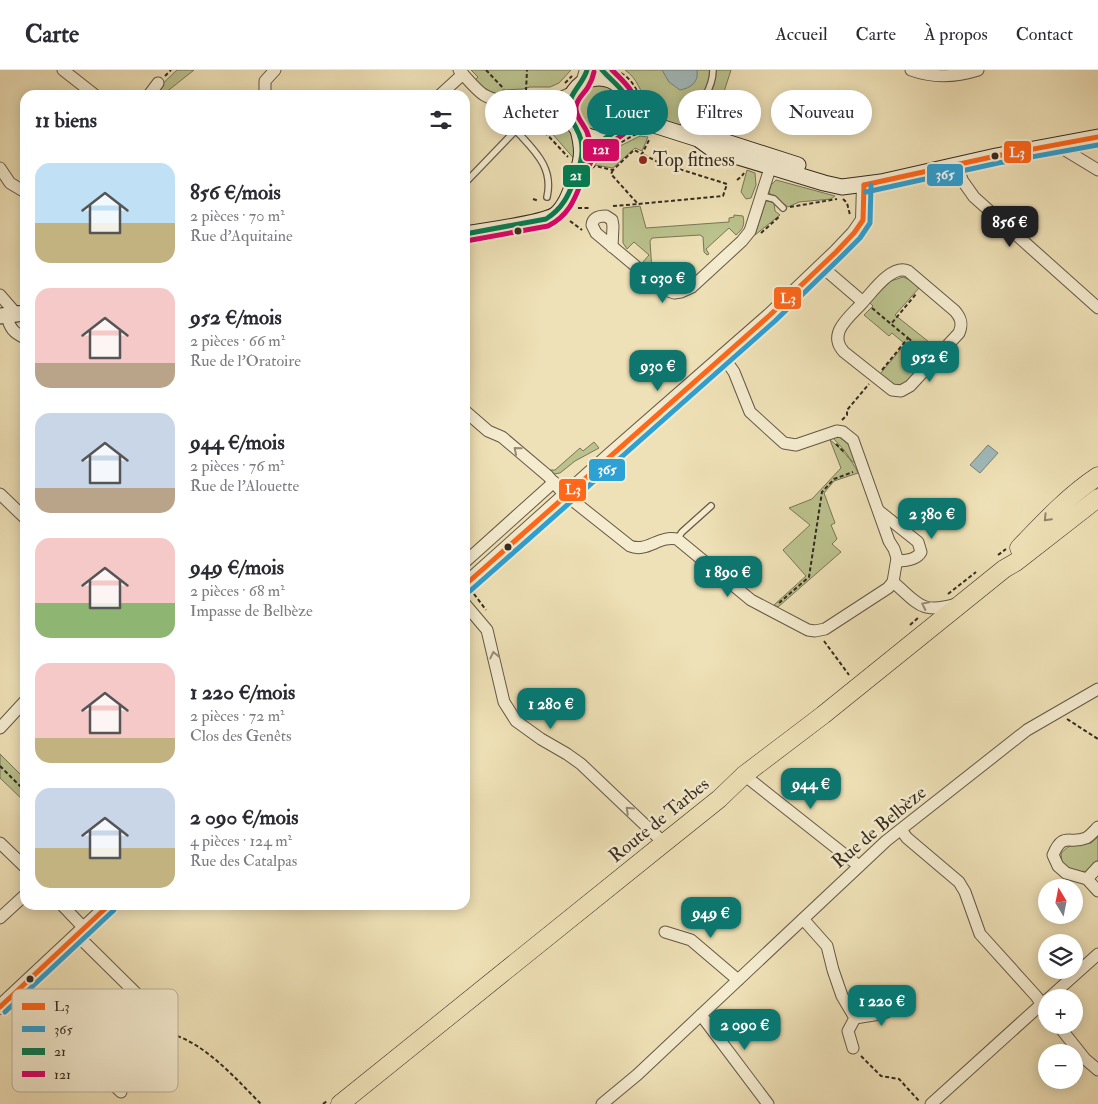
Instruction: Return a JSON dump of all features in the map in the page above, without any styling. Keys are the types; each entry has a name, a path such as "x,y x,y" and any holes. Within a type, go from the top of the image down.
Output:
{"main road":[{"path":"575,81 599,78 606,75 623,90"},
{"path":"577,126 592,138 603,138 613,135"},
{"path":"577,133 586,166"},
{"path":"685,135 698,139 714,138 772,162 864,185 996,156 1098,137"},
{"path":"470,233 534,221 554,215 564,206 586,166 591,148 603,138"},
{"name":"Route de Tarbes","path":"1078,502 1097,479"},
{"name":"Route de Tarbes","path":"340,1104 719,799 744,775 1004,569 1014,554 1051,514 1078,502 1098,498"}],"street":[{"path":"63,70 89,90"},
{"path":"265,90 265,81 275,70"},
{"path":"911,70 944,76 978,70"},
{"path":"445,90 461,72 485,95"},
{"path":"153,90 158,83"},
{"path":"1064,143 1065,150 1098,170"},
{"path":"612,247 663,289 674,293 692,287 746,238 753,226 772,162"},
{"path":"958,165 962,180 974,197 1098,308"},
{"path":"0,168 10,183 20,189"},
{"path":"470,580 722,355 770,315 821,266 859,226 864,215 864,185"},
{"path":"821,266 864,301"},
{"path":"903,269 908,271 923,285 955,311 962,324 959,333 912,384 905,390 898,392 892,390 844,352 837,340 839,330 888,275 897,270 903,269"},
{"path":"0,295 16,316 11,328 20,335"},
{"path":"470,415 488,431 502,437 566,494 632,548 646,547 667,538 677,539 750,600 808,630 825,629 888,588 893,582 897,561 896,552 889,541 854,443 843,432 832,432 796,445 789,445 782,441 750,412 734,372 722,355"},
{"path":"470,558 554,482"},
{"path":"0,494 20,513"},
{"path":"879,511 920,546 921,552 918,556 897,561"},
{"path":"893,582 922,606 929,609 940,609 963,602"},
{"path":"470,610 487,630 504,702 516,721 581,764 664,843"},
{"name":"Rue de Belbèze","path":"602,1104 637,1075 886,841 1027,730 1098,689"},
{"path":"0,728 20,706"},
{"path":"744,775 859,866"},
{"path":"1098,827 1086,838 1064,840 1056,847 1053,856 1058,866 1066,873 1087,879 1098,892"},
{"path":"901,830 907,838 959,882 965,892 980,934 1038,995"},
{"path":"0,843 20,862"},
{"path":"1087,879 1098,867"},
{"path":"0,918 20,900"},
{"path":"66,910 81,932 133,989"},
{"path":"19,989 103,910"},
{"path":"802,918 827,946 842,996 855,1018"},
{"path":"665,932 691,940 738,980"},
{"path":"1061,989 1098,954"},
{"path":"0,1007 12,996"},
{"path":"855,1018 880,1014 900,1007"},
{"path":"931,1104 1038,1010"},
{"path":"701,1015 768,1104"},
{"path":"853,1048 848,1031 855,1018"},
{"path":"1065,1034 1085,1059 1098,1070"}],"lane":[{"path":"708,90 713,70"},
{"path":"470,178 511,135"},
{"path":"521,135 546,167 549,181 547,196"},
{"path":"762,196 774,199 784,210"},
{"path":"677,539 682,532 711,506"}],"path":[{"path":"486,70 506,90"},
{"path":"526,90 527,70"},
{"path":"548,135 574,162 586,166 613,170"},
{"path":"586,166 599,152 613,147 634,135"},
{"path":"642,154 648,135"},
{"path":"610,207 722,197 727,184 660,163 634,150 611,174 638,204"},
{"path":"737,180 744,171"},
{"path":"746,238 757,236 784,210 795,205 836,200 840,197"},
{"path":"891,324 923,285"},
{"path":"864,301 934,359"},
{"path":"848,457 832,432 847,415 847,410 908,338"},
{"path":"770,611 809,577 822,492 834,479 864,468"},
{"path":"816,631 857,687"},
{"path":"1056,712 1098,739"},
{"path":"0,766 20,786"},
{"path":"178,1036 216,1059 261,1104"},
{"path":"853,1048 881,1076 900,1079 921,1104"}],"green space":[{"path":"177,70 194,70 169,90 158,88"},
{"path":"471,70 571,70 559,83 550,87 488,90 475,80 478,77"},
{"path":"625,70 731,70 725,90 678,90 678,125 668,122 668,90 640,90 636,81"},
{"path":"594,84 604,84 615,90 587,90 587,129 585,128 577,117 577,99 579,94 585,88"},
{"path":"553,135 574,135 577,140 576,161"},
{"path":"640,136 648,137 642,151 635,148 613,168 595,165 600,156"},
{"path":"747,170 755,173 756,185 751,198 746,199 741,192"},
{"path":"776,180 835,196 831,199 799,202 788,207 769,193 771,185"},
{"path":"766,201 774,203 775,211 780,215 755,235"},
{"path":"640,206 646,228 729,222 729,218 734,217 734,215 743,216 744,224 736,235 729,228 706,249 709,254 707,255 704,252 703,237 700,235 652,238 650,241 652,271 643,262 649,255 634,242 627,249 623,243 623,208"},
{"path":"903,277 919,288 895,315 934,346 926,354 930,357 914,376 904,384 899,385 891,383 880,374 905,344 892,333 889,336 864,315 873,306 869,302 891,281"},
{"path":"838,436 849,445 857,465 832,437"},
{"path":"830,440 846,455 858,473 834,481 824,493 835,523 831,525 837,539 832,544 841,552 778,607 774,605 806,576 783,550 810,525 789,508 812,499 841,468"},
{"path":"594,442 599,448 575,461 560,473 554,474 550,470 555,470 580,448 583,451"},
{"path":"0,754 20,774 20,797 0,778"},
{"path":"1098,837 1098,860 1087,872 1072,871 1062,864 1061,854 1064,850 1075,845 1091,843"}],"water":[{"path":"662,70 697,70 697,78 688,88 680,90 669,82"},
{"path":"988,445 998,453 980,473 970,465"}],"transit line":[{"name":"21","path":"574,183 580,163 582,143 571,120 569,111 571,98 587,70"},
{"name":"21","path":"470,233 546,219 562,204 591,150 619,128 627,117 629,110 627,98 602,70"},
{"name":"121","path":"470,240 548,226 567,211 596,155 626,132 634,120 636,111 635,99 612,70"},
{"name":"121","path":"581,186 587,166 590,145 587,132 578,116 576,107 594,72"},
{"name":"L3","path":"864,185 996,156 1098,137"},
{"name":"365","path":"866,192 998,163 1098,145"},
{"name":"L3","path":"470,581 770,315 836,252 854,233 863,220 864,185"},
{"name":"365","path":"470,591 775,321 860,238 870,223 871,185"},
{"name":"L3","path":"19,989 104,910"},
{"name":"365","path":"30,989 114,910"},
{"name":"L3","path":"0,1007 12,996"},
{"name":"365","path":"5,1012 12,1005"}],"place":[{"name":"Top fitness","path":"643,160"}]}
